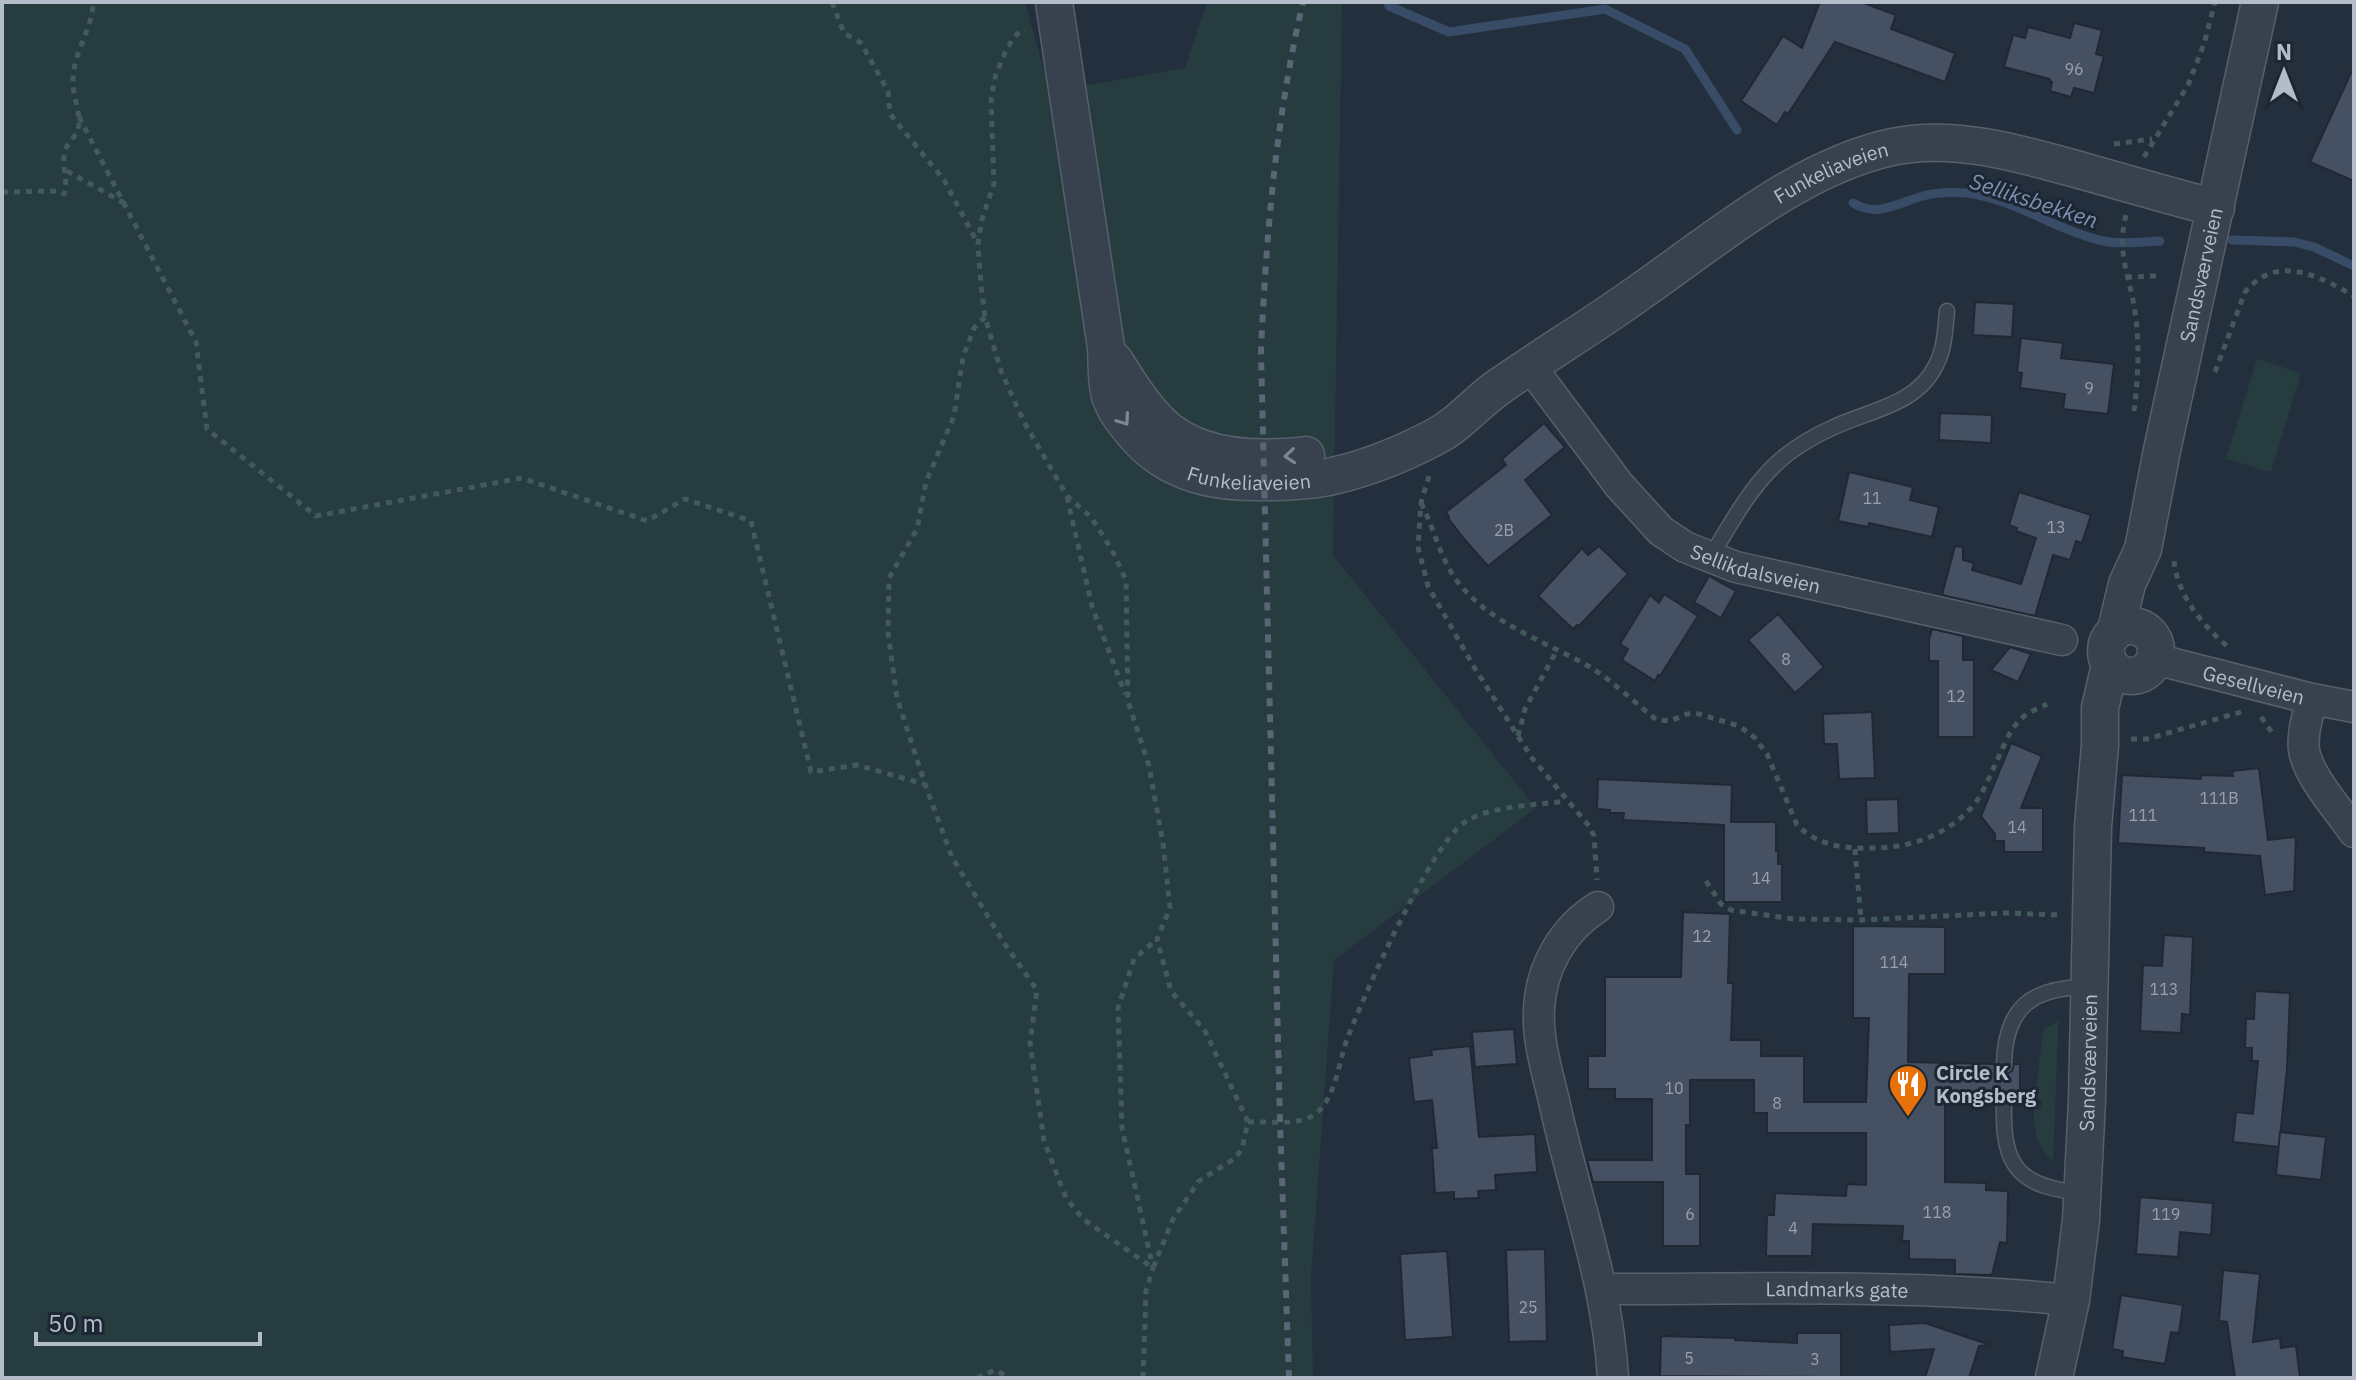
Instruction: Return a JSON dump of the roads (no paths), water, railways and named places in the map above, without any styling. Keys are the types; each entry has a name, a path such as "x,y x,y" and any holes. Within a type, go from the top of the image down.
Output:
{"street":[{"name":"Sandsværveien","path":"2054,1378 2071,1300 2083,1193 2093,827 2103,740 2100,708 2134,652 2158,551 2162,450 2260,2"},
{"name":"Funkeliaveien","path":"1055,11 1106,347 1109,394 1129,428 1157,456 1173,467 1201,477 1258,482 1334,476 1381,462 1437,436 1456,425 1496,388"},
{"name":"Funkeliaveien","path":"1106,347 1132,388 1159,422 1184,441 1225,454 1281,458 1352,446 1496,388 1595,324 1789,190 1842,164 1894,147 1945,144 1984,148 2216,208"},
{"name":"Sellikdalsveien","path":"1530,366 1619,485 1661,531 1685,547 1736,567 2062,640"},
{"name":"Gesellveien","path":"2134,652 2312,699 2354,707"},
{"path":"2312,699 2303,739 2306,757 2354,832"},
{"path":"1598,907 1574,926 1551,960 1539,1006 1539,1024 1567,1156 1603,1289 1613,1378"},
{"name":"Landmarks gate","path":"1603,1289 1893,1289 1988,1292 2071,1300"}],"lane":[{"path":"1710,558 1733,519 1778,462 1835,426 1881,410 1927,381 1944,346 1947,311"},
{"path":"2004,1065 2012,1022 2025,1003 2040,994 2064,987 2089,987"},
{"path":"2004,1105 2006,1150 2016,1167 2041,1185 2083,1193"}],"waterway":[{"name":"Selliksbekken","path":"1388,2 1389,6 1449,32 1605,9 1685,49 1737,130"},
{"name":"Selliksbekken","path":"1853,203 1879,209 1928,195 1966,193 2017,207 2065,229 2099,240 2122,243 2160,241"},
{"name":"Selliksbekken","path":"2232,240 2294,242 2314,247 2354,266"}],"railway":[{"path":"1289,1378 1261,352 1274,176 1286,89 1303,2"}],"place":[{"name":"Circle K Kongsberg","path":"1908,1118"}]}
